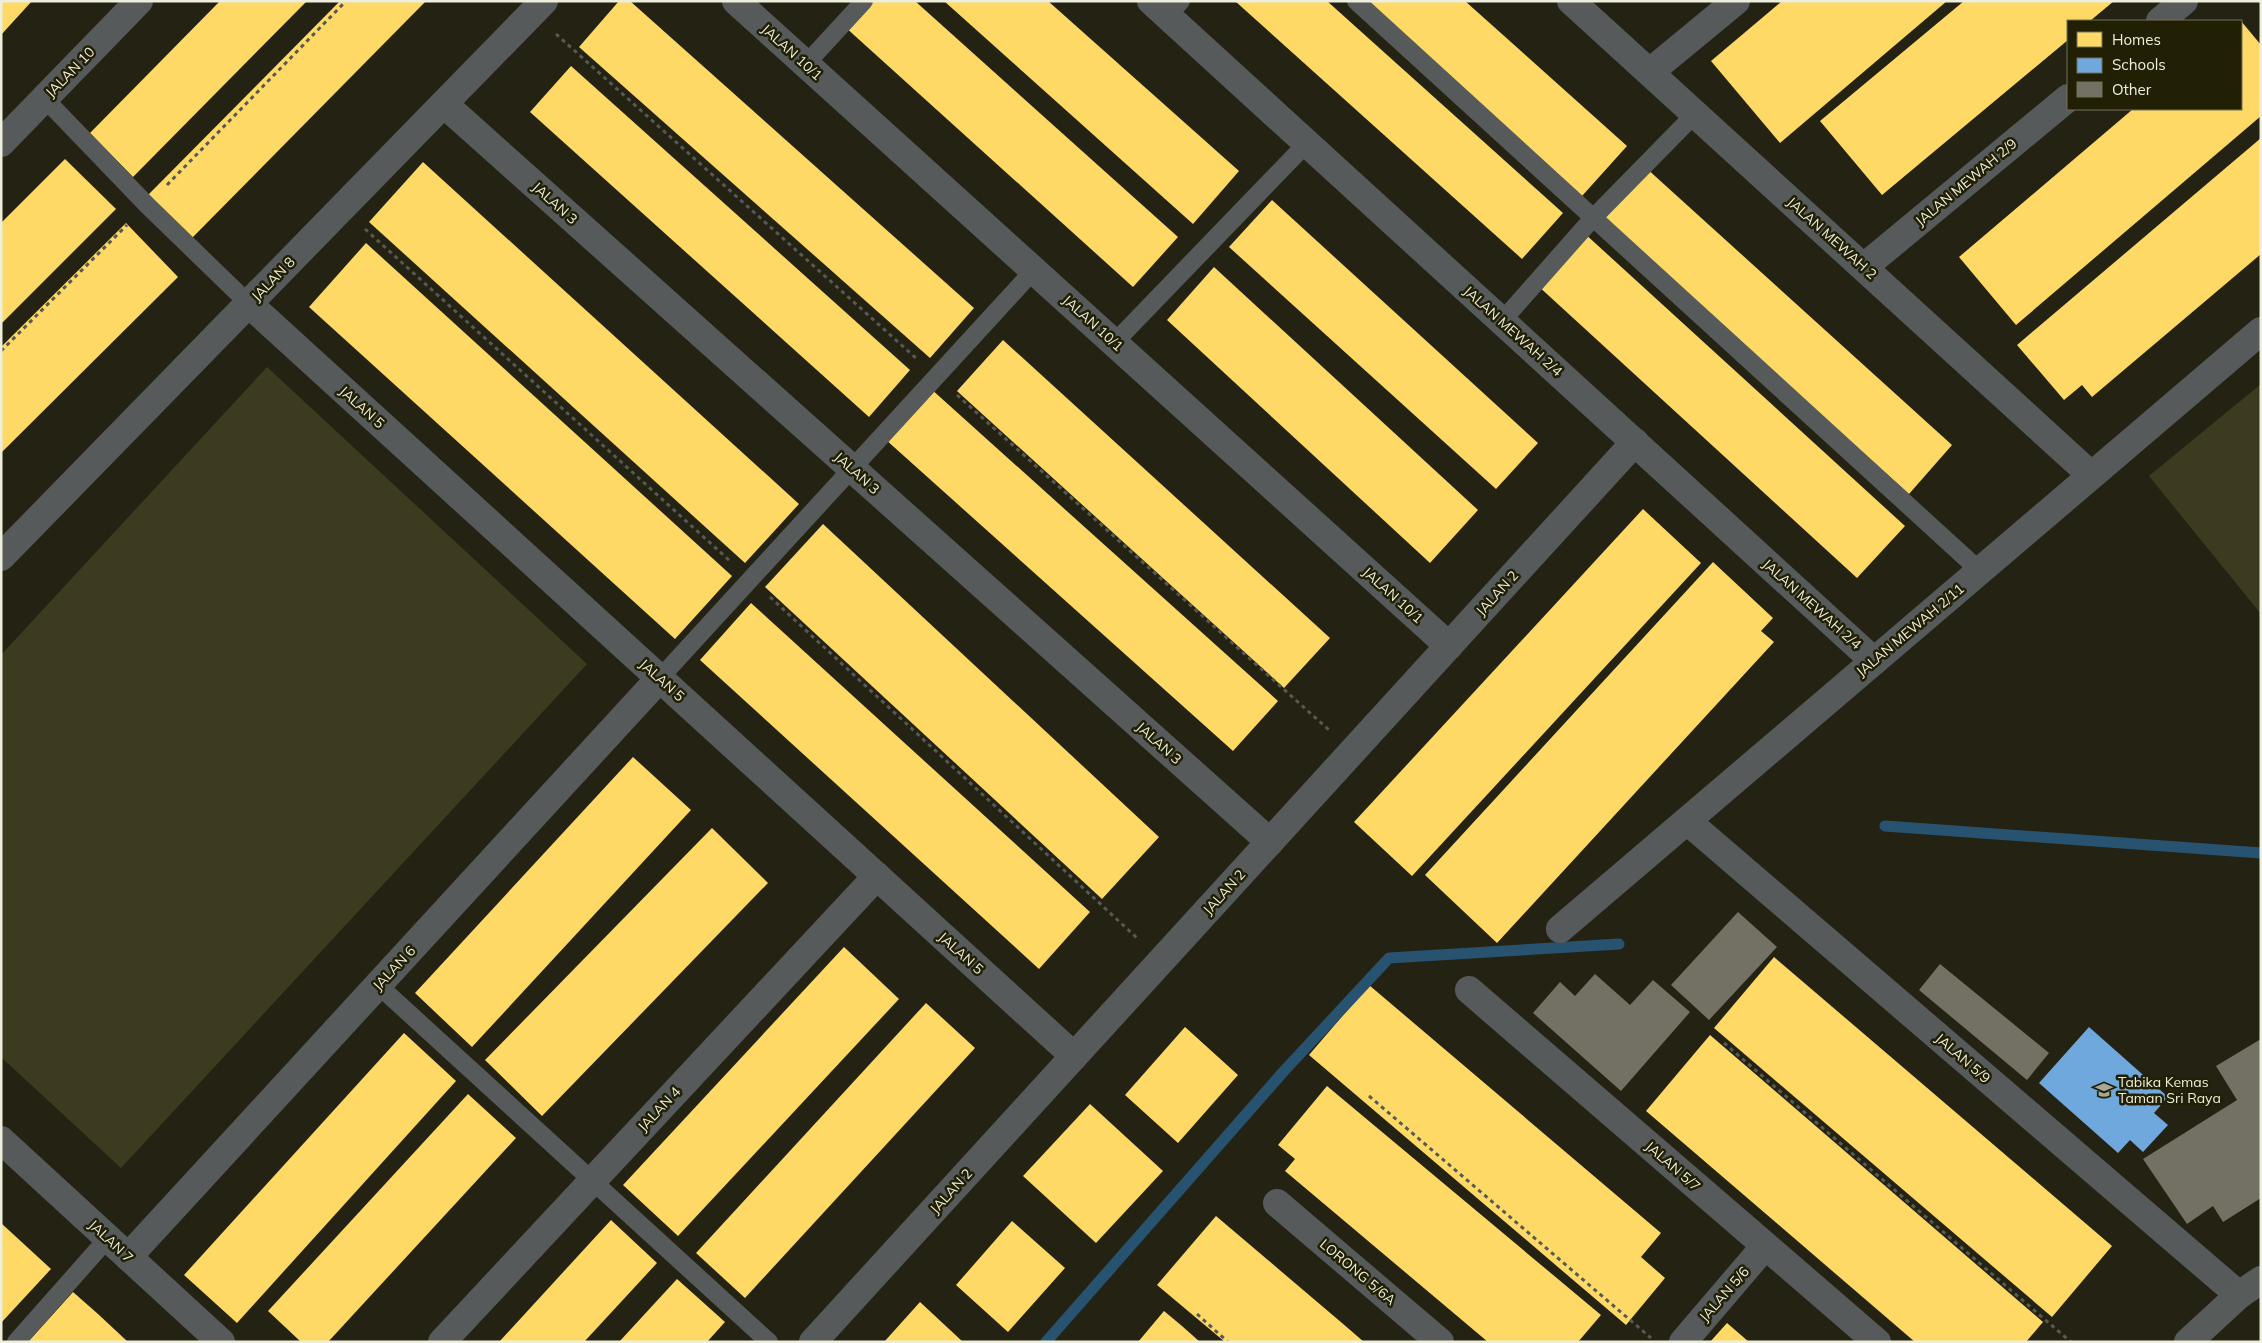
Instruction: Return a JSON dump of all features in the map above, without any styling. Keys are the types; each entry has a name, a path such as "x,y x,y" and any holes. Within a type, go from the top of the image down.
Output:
{"street":[{"name":"JALAN 10","path":"5,131 44,98 139,1"},
{"name":"JALAN 8","path":"1,557 544,1"},
{"name":"JALAN 10/1","path":"736,1 1449,646"},
{"name":"JALAN MEWAH 2","path":"1571,1 2091,475"},
{"path":"1650,72 1736,1"},
{"path":"2161,20 2184,1"},
{"name":"JALAN MEWAH 2/4","path":"1167,6 1307,143 1874,661"},
{"name":"JALAN MEWAH 2/9","path":"1864,267 2067,99"},
{"name":"JALAN 3","path":"444,104 1270,842"},
{"name":"JALAN 5","path":"249,304 1074,1056"},
{"name":"JALAN MEWAH 2/11","path":"1560,929 2261,331"},
{"name":"JALAN 2","path":"813,1342 1635,442"},
{"name":"JALAN 6","path":"128,1257 660,678"},
{"name":"JALAN 5/9","path":"1687,821 2250,1288"},
{"name":"JALAN 4","path":"442,1342 877,876"},
{"name":"JALAN 5/7","path":"1469,990 1877,1342"},
{"name":"JALAN 7","path":"1,1140 220,1342"},
{"name":"LORONG 5/6A","path":"1277,1202 1440,1342"},
{"name":"JALAN 5/6","path":"1683,1342 1765,1246"},
{"path":"2188,1342 2250,1288"}],"lane":[{"path":"806,64 864,1"},
{"path":"1356,1 1980,571"},
{"path":"44,98 147,205 249,304"},
{"path":"1502,321 1593,218 1696,114"},
{"path":"1114,343 1307,143"},
{"path":"660,678 1034,270"},
{"path":"378,985 770,1342"},
{"path":"16,1342 108,1238"}],"path":[{"path":"1,351 346,1"},
{"path":"1724,1043 2071,1342"},
{"path":"1369,1096 1656,1342"},
{"path":"1197,1314 1228,1342"}],"shaded area":[{"path":"267,367 587,664 121,1168 1,1057 1,655"},
{"path":"2261,384 2261,614 2149,476"}],"building: Homes":[{"path":"1,1 32,1 1,35"},
{"path":"220,1 307,1 133,177 90,133"},
{"path":"340,1 426,1 192,238 148,195"},
{"path":"619,1 630,1 974,308 930,358 579,47"},
{"path":"866,1 915,1 1178,237 1133,287 844,26"},
{"path":"944,1 1048,1 1239,171 1193,224"},
{"path":"1235,1 1327,1 1563,213 1522,259"},
{"path":"1363,1 1465,1 1627,146 1582,196"},
{"path":"1782,1 1947,1 1780,143 1711,61"},
{"path":"1964,1 2114,1 2091,20 2067,20 2067,41 1882,195 1820,121"},
{"path":"2242,22 2261,45 2261,116 2016,325 1959,257 2132,110 2242,110"},
{"path":"571,66 910,370 869,417 530,112"},
{"path":"2261,138 2261,254 2092,397 2082,385 2064,400 2017,345"},
{"path":"65,159 116,209 1,324 1,223"},
{"path":"423,162 799,504 745,563 369,222"},
{"path":"1645,167 1952,445 1909,494 1601,217"},
{"path":"1272,200 1538,443 1496,489 1229,247"},
{"path":"126,223 178,277 1,453 1,347"},
{"path":"1583,232 1905,526 1857,578 1536,284"},
{"path":"366,243 732,576 675,639 309,307"},
{"path":"1214,267 1478,510 1430,563 1167,320"},
{"path":"1003,340 1330,638 1284,688 957,391"},
{"path":"930,388 1278,701 1233,751 885,439"},
{"path":"1643,509 1701,563 1412,876 1354,822"},
{"path":"823,524 1159,837 1102,899 765,587"},
{"path":"1713,562 1773,618 1761,631 1774,642 1497,943 1425,875"},
{"path":"751,603 1090,912 1039,969 700,660"},
{"path":"633,757 691,810 472,1047 415,993"},
{"path":"712,828 768,883 542,1116 485,1060"},
{"path":"844,947 899,999 678,1236 623,1185"},
{"path":"1774,957 2112,1246 2052,1317 1714,1028"},
{"path":"1369,985 1661,1233 1641,1257 1665,1278 1626,1325 1309,1055"},
{"path":"926,1003 975,1048 745,1298 696,1253"},
{"path":"1185,1027 1238,1075 1178,1143 1125,1095"},
{"path":"404,1033 456,1081 237,1323 184,1275"},
{"path":"1710,1035 2043,1322 2026,1342 1915,1342 1646,1111"},
{"path":"1327,1086 1601,1315 1578,1342 1488,1342 1285,1171 1295,1159 1278,1145"},
{"path":"468,1094 516,1138 328,1342 301,1342 268,1311"},
{"path":"1090,1104 1163,1171 1096,1243 1023,1176"},
{"path":"1216,1216 1364,1342 1225,1342 1157,1285"},
{"path":"611,1220 657,1263 584,1342 499,1342"},
{"path":"1012,1221 1065,1268 1008,1332 956,1285"},
{"path":"1,1223 51,1269 1,1323"},
{"path":"677,1279 725,1322 707,1342 619,1342"},
{"path":"73,1292 98,1314 128,1342 28,1342"},
{"path":"920,1302 963,1342 884,1342"},
{"path":"1164,1311 1182,1326 1200,1342 1138,1342"},
{"path":"1727,1323 1749,1342 1710,1342"}],"building: Schools":[{"name":"Tabika Kemas Taman Sri Raya","path":"2089,1027 2168,1097 2154,1113 2168,1125 2143,1152 2130,1140 2118,1153 2039,1083"}],"building: Other":[{"path":"1738,912 1777,947 1709,1020 1671,985"},
{"path":"1940,964 2049,1053 2027,1080 1919,990"},
{"path":"1595,974 1630,1005 1653,980 1690,1012 1621,1091 1533,1013 1560,982 1575,996"},
{"path":"2261,1039 2261,1198 2223,1222 2213,1206 2187,1224 2143,1159 2237,1100 2216,1066"}],"waterway":[{"path":"1885,826 2261,853"},
{"path":"1046,1342 1284,1071 1389,958 1619,944"}],"place":[{"name":"Tabika Kemas Taman Sri Raya","path":"2104,1090"}]}
